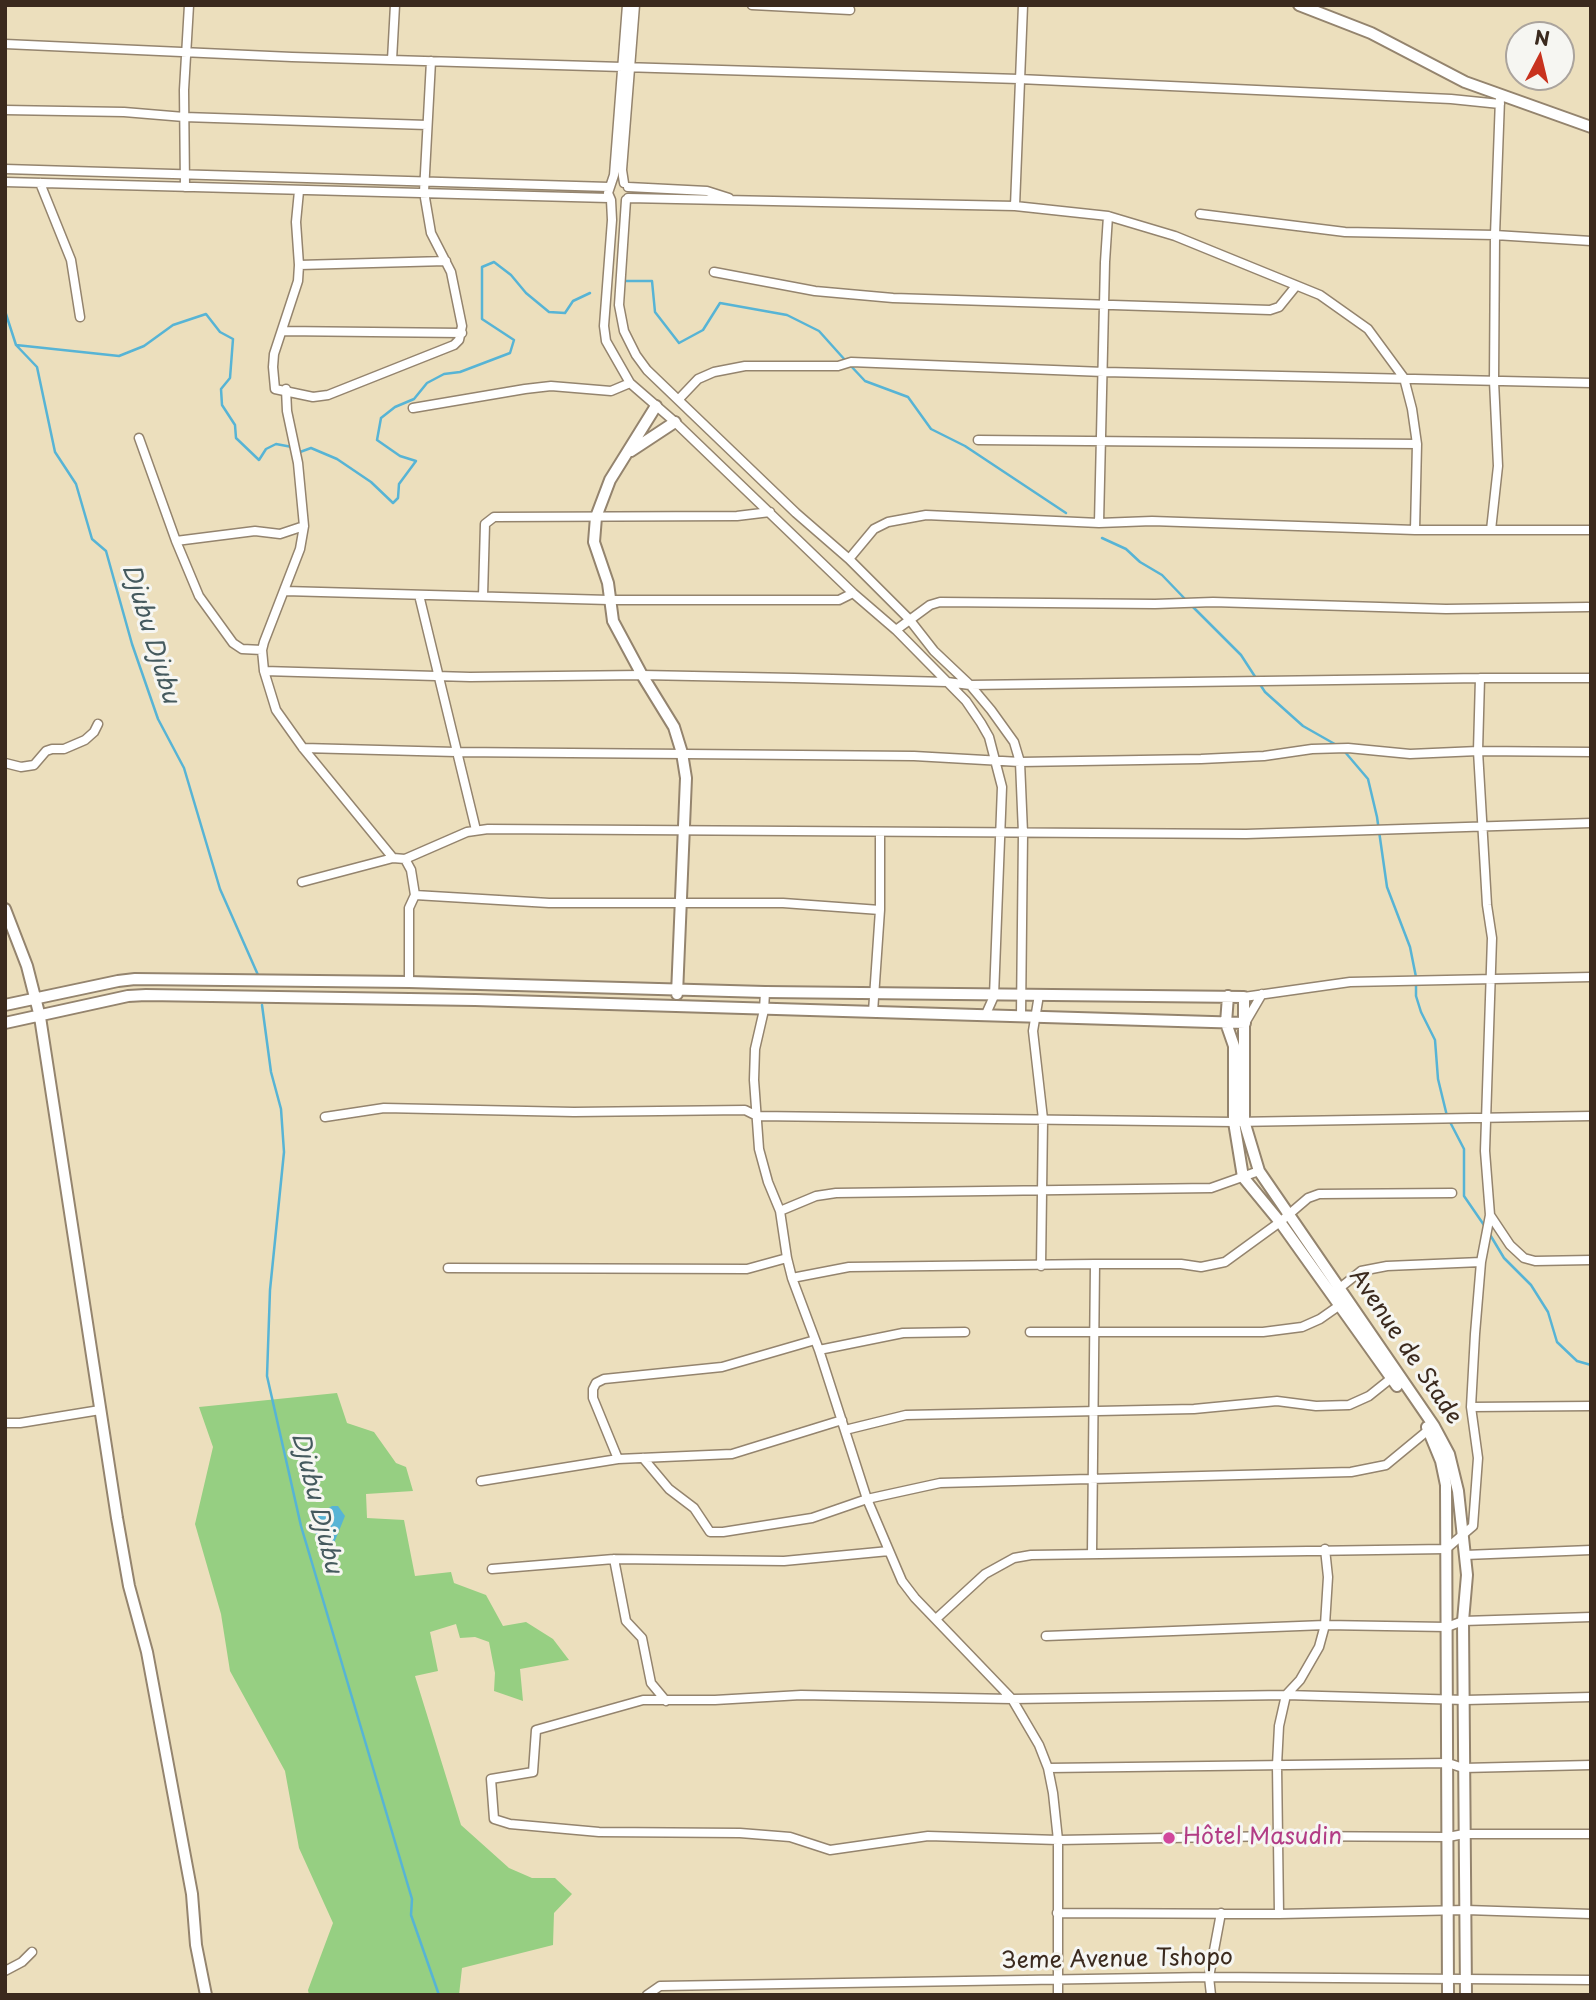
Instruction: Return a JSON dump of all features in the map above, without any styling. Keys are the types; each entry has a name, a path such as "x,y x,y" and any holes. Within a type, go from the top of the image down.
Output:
{"street":[{"path":"185,187 185,53 189,5"},
{"path":"392,60 394,5"},
{"path":"627,5 622,170 627,199 619,305 624,331 647,370 796,513 849,559 909,619 934,651 970,685 1014,742 1020,762 1023,833 1021,1015"},
{"path":"635,5 611,185 612,220 604,326 606,341 631,383 896,631 966,701 989,737 1002,787 994,996 986,1014"},
{"path":"752,5 850,9"},
{"path":"1015,206 1023,5"},
{"path":"1299,5 1371,33 1500,100 1591,127"},
{"path":"5,44 185,53 1019,79 1500,100"},
{"path":"299,191 296,222 299,265 296,292 272,367 275,389 286,389 313,397 328,395 454,345 462,333 451,272 431,233 424,192 431,61"},
{"path":"1491,530 1498,466 1494,381 1495,235 1500,100"},
{"path":"5,110 124,112 184,117 427,125"},
{"path":"5,169 626,185 708,191 735,200"},
{"path":"5,182 424,192 610,199 619,203 627,199 1015,206 1108,216 1175,236 1320,295 1368,329 1404,378 1412,409 1417,444 1415,530"},
{"path":"40,183 71,260 79,317"},
{"path":"1200,214 1345,232 1495,235 1591,241"},
{"path":"1099,523 1108,216"},
{"path":"299,265 446,261"},
{"path":"714,272 815,291 893,298 1270,310 1279,307 1296,286"},
{"path":"282,331 462,333"},
{"path":"679,400 698,379 714,372 745,366 848,364 1591,383"},
{"path":"413,408 551,386 611,391 631,383"},
{"path":"286,389 287,411 296,448 304,526 300,549 262,650 264,671 276,710 303,748 393,858"},
{"path":"656,406 610,480 596,517 594,542 608,583 613,621 642,676 674,727 682,753 685,778 684,830 677,1006"},
{"path":"629,452 675,422"},
{"path":"139,438 199,596 233,643 242,649 262,650"},
{"path":"978,440 1417,444"},
{"path":"482,596 485,524 488,519 494,517 737,516 770,512"},
{"path":"849,559 874,529 888,522 926,515 1099,523 1152,522 1415,530 1591,530"},
{"path":"176,541 255,531 280,534 304,526"},
{"path":"285,591 609,600 839,600 853,593"},
{"path":"419,595 476,830"},
{"path":"896,631 930,605 940,602 1213,602 1422,609 1588,607"},
{"path":"264,671 439,676 642,676 947,682 970,685 1591,678"},
{"path":"936,1619 985,1574 1014,1558 1031,1555 1446,1549 1473,1526 1479,1458 1471,1407 1481,1262 1490,1215 1485,1151 1491,921 1487,905 1478,751 1480,678"},
{"path":"5,763 21,767 34,765 46,751 85,740 91,736 98,724"},
{"path":"303,748 914,756 1020,762 1201,760 1348,748 1410,754 1478,751 1591,752"},
{"path":"302,882 393,858 405,859 476,830 1246,834 1591,823"},
{"path":"873,1012 880,910 880,833"},
{"path":"405,859 414,882 415,895 409,908 409,982"},
{"path":"415,895 549,903 783,903 880,910"},
{"path":"5,909 27,966 40,1017 127,1576 147,1652 192,1894 196,1945 206,1995"},
{"path":"5,1005 135,979 409,982 994,996 1244,997 1350,982 1591,977"},
{"path":"267,981 267,998"},
{"path":"765,992 764,1010 755,1049 754,1080 759,1149 780,1211 792,1278 819,1350 867,1499 902,1581 1012,1699 1039,1745 1048,1769 1058,1840 1058,1995"},
{"path":"5,1023 128,996 146,995 677,1006 1245,1023 1262,994"},
{"path":"1039,995 1033,1031 1043,1119 1041,1265"},
{"path":"845,1430 906,1415 1194,1409 1277,1401 1315,1406 1349,1405 1369,1396 1394,1375 1340,1305 1284,1218 1243,1177 1234,1046 1226,1023 1228,996"},
{"name":"Avenue de Stade","path":"1244,997 1239,1122 1259,1171 1284,1218 1340,1287 1394,1375 1449,1454 1458,1491 1467,1575 1463,1621 1466,1995"},
{"path":"325,1117 384,1108 574,1112 745,1110 757,1116 1239,1122 1591,1116"},
{"path":"780,1211 816,1196 836,1194 1211,1188 1259,1171"},
{"path":"792,1278 849,1267 1181,1264 1201,1267 1225,1262 1308,1198 1318,1194 1452,1193"},
{"path":"1490,1215 1510,1245 1524,1258 1535,1261 1591,1260"},
{"path":"447,1268 747,1269 787,1258"},
{"path":"1340,1305 1340,1287 1361,1271 1372,1268 1481,1262"},
{"path":"1092,1553 1095,1264"},
{"path":"1030,1332 1283,1329 1302,1327 1340,1305"},
{"path":"819,1350 903,1333 965,1332"},
{"path":"618,1459 593,1398 596,1383 604,1379 722,1367 815,1340"},
{"path":"1471,1407 1591,1406"},
{"path":"5,1423 20,1423 100,1409"},
{"path":"481,1481 618,1459 732,1454 842,1420"},
{"path":"643,1458 669,1489 694,1508 710,1532 812,1518 867,1499 940,1483 1350,1472 1386,1465 1432,1428 1446,1485 1449,1699 1448,1995"},
{"path":"1279,1914 1279,1726 1286,1695 1300,1680 1319,1647 1325,1625 1328,1577 1325,1549"},
{"path":"1465,1555 1591,1550"},
{"path":"492,1569 614,1559 784,1561 889,1551"},
{"path":"614,1559 626,1621 642,1638 651,1683 666,1701"},
{"path":"1046,1636 1325,1625 1447,1627 1463,1621 1591,1617"},
{"path":"1591,1697 1449,1699 1286,1695 1012,1699 801,1695 643,1700 536,1730 533,1772 491,1779 494,1819 510,1824 599,1832 740,1833 790,1837 830,1850 928,1836 1058,1840 1591,1834"},
{"path":"1048,1769 1448,1763 1464,1768 1591,1765"},
{"path":"1057,1913 1279,1914 1466,1910 1591,1914"},
{"path":"1210,1995 1209,1977 1221,1913"},
{"path":"5,1971 22,1962 32,1952"},
{"name":"3eme Avenue Tshopo","path":"647,1995 660,1986 1209,1977 1591,1980"}],"green space":[{"path":"337,1393 347,1423 374,1432 396,1463 406,1467 413,1491 366,1494 367,1518 404,1520 415,1576 451,1572 454,1583 486,1595 503,1626 526,1622 553,1639 569,1660 520,1669 523,1701 494,1691 495,1673 489,1642 475,1637 460,1638 456,1624 430,1632 438,1671 415,1676 461,1825 509,1868 532,1878 555,1878 572,1894 554,1913 553,1945 462,1968 459,1995 309,1995 308,1990 333,1923 299,1848 285,1771 230,1671 221,1614 195,1524 213,1447 199,1407"}],"water":[{"path":"332,1506 338,1506 345,1516 330,1553 318,1548 312,1525 319,1514"}],"waterway":[{"path":"298,450 300,452 311,448 337,459 371,482 393,503 398,498 399,484 416,461 400,456 377,440 381,418 395,407 414,399 427,383 444,374 460,372 510,353 514,340 482,319 482,267 494,262 549,312 565,313 573,301 590,293"},
{"path":"624,281 652,281 655,312 679,343 703,330 720,303 787,315 819,331 845,360"},
{"name":"Djubu Djubu","path":"5,311 16,345 37,367 55,452 76,484 92,539 106,551 132,644 158,719 184,768 220,889 258,975"},
{"path":"16,345 119,356 144,346 173,325 206,314 220,332 233,339 230,378 221,389 222,405 235,425 236,438 259,460 266,449 276,444 292,447"},
{"path":"850,365 865,381 908,397 931,429 965,446 1066,513"},
{"path":"1102,538 1126,549 1140,562 1162,575 1186,600"},
{"path":"1192,606 1241,655 1265,692 1303,726 1340,747"},
{"path":"1345,752 1368,779 1377,817 1387,887 1410,947 1416,977 1416,996 1421,1012 1435,1040 1438,1079 1447,1116"},
{"name":"Djubu Djubu","path":"262,1005 271,1072 281,1109 284,1152 270,1290 267,1376 301,1526 412,1899 411,1915 439,1995"},
{"path":"1450,1122 1464,1149 1464,1196 1486,1228"},
{"path":"1489,1233 1504,1258 1531,1285 1548,1312 1557,1342 1577,1361 1591,1365"}],"place":[{"name":"Hôtel Masudin","path":"1169,1838"}]}
